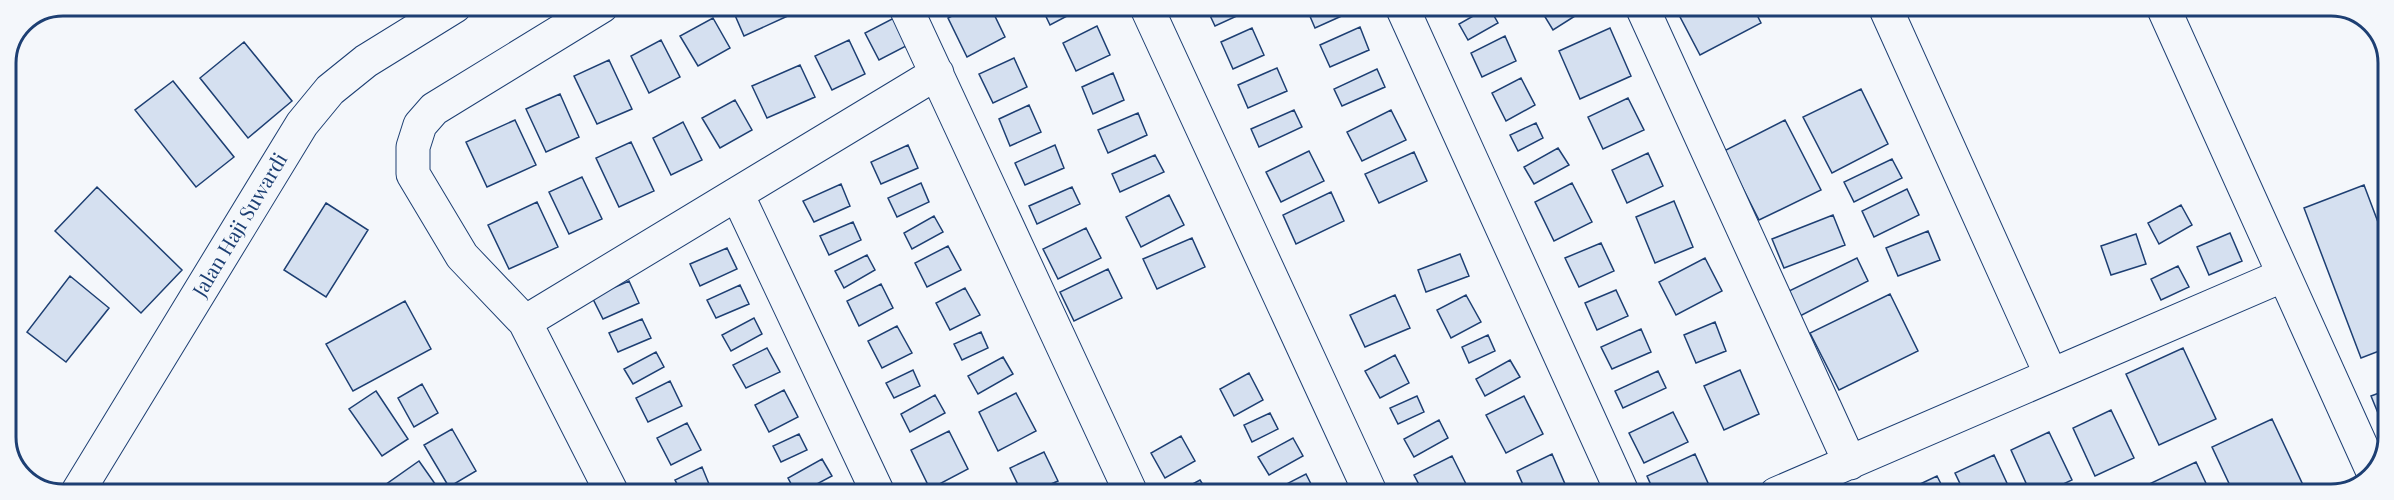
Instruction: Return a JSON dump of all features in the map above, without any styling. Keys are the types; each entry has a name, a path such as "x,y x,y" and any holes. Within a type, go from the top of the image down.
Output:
{"street":[{"name":"Jalan Haji Suwardi","path":"82,484 302,124 330,90 366,61 439,16"},
{"path":"586,16 434,109 420,125 413,147 413,174 462,256 525,322 607,484"},
{"path":"910,16 1126,484"},
{"path":"1151,16 1366,484"},
{"path":"1406,16 1618,484"},
{"path":"1646,16 1850,463"},
{"path":"1889,16 2051,375"},
{"path":"2167,16 2369,463"},
{"path":"525,322 938,73"},
{"path":"737,194 874,484"},
{"path":"1800,484 2284,275"}],"building":[{"path":"735,16 788,16 744,36"},
{"path":"952,16 995,16 1005,37 967,57 948,18"},
{"path":"1046,16 1067,16 1050,25"},
{"path":"1210,16 1237,16 1215,26"},
{"path":"1310,16 1342,16 1315,28"},
{"path":"1473,16 1494,16 1498,23 1468,40 1459,24"},
{"path":"1544,16 1575,16 1553,30"},
{"path":"1680,16 1758,16 1761,23 1700,55"},
{"path":"713,18 730,48 698,66 680,36"},
{"path":"894,18 908,45 879,60 865,33"},
{"path":"1097,26 1110,55 1076,71 1063,43"},
{"path":"1360,27 1369,50 1330,67 1320,45"},
{"path":"1252,28 1264,55 1233,69 1221,42"},
{"path":"1610,28 1631,76 1580,99 1559,51"},
{"path":"1505,36 1516,61 1482,77 1471,53"},
{"path":"661,40 680,77 649,93 631,56"},
{"path":"849,40 865,74 832,90 815,56"},
{"path":"244,42 292,101 248,138 200,78"},
{"path":"1014,58 1027,87 993,103 979,74"},
{"path":"609,60 632,109 597,124 574,76"},
{"path":"800,65 815,97 767,118 752,86"},
{"path":"1277,68 1287,91 1248,108 1238,85"},
{"path":"1377,69 1385,87 1342,106 1334,89"},
{"path":"1113,73 1124,100 1093,114 1082,87"},
{"path":"1521,78 1535,105 1506,121 1492,93"},
{"path":"173,81 234,157 196,187 135,110"},
{"path":"1861,89 1888,144 1832,173 1803,117"},
{"path":"560,94 579,137 546,152 526,109"},
{"path":"1628,98 1644,130 1603,149 1588,117"},
{"path":"735,100 752,130 720,148 702,118"},
{"path":"1029,105 1041,132 1010,146 999,119"},
{"path":"1294,110 1302,127 1259,147 1251,129"},
{"path":"1391,110 1406,140 1362,161 1347,132"},
{"path":"1138,113 1147,135 1108,153 1098,130"},
{"path":"515,120 536,165 487,187 466,142"},
{"path":"1785,120 1821,190 1759,220 1724,151"},
{"path":"683,122 702,160 671,175 653,138"},
{"path":"1536,123 1543,138 1518,151 1510,135"},
{"path":"631,142 654,191 619,207 596,158"},
{"path":"908,145 918,168 881,184 871,162"},
{"path":"1055,145 1064,168 1025,185 1015,163"},
{"path":"1558,148 1569,165 1534,184 1524,167"},
{"path":"1309,151 1324,181 1281,202 1266,172"},
{"path":"1414,152 1427,181 1379,203 1365,174"},
{"path":"1648,153 1663,186 1627,203 1612,170"},
{"path":"1155,155 1164,172 1120,192 1112,174"},
{"path":"1892,159 1902,178 1854,202 1844,182"},
{"path":"582,177 602,219 569,234 549,192"},
{"path":"921,183 929,202 897,217 888,198"},
{"path":"1572,183 1592,222 1554,241 1535,202"},
{"path":"841,184 850,206 814,222 803,201"},
{"path":"2364,185 2377,221 2378,352 2361,358 2304,208"},
{"path":"97,187 182,270 141,313 55,231"},
{"path":"1072,187 1080,204 1037,224 1029,206"},
{"path":"1907,189 1919,215 1874,237 1862,211"},
{"path":"1331,192 1344,221 1296,244 1283,215"},
{"path":"1169,195 1184,225 1141,247 1126,217"},
{"path":"1674,201 1693,247 1655,263 1636,217"},
{"path":"537,202 558,247 509,269 488,225"},
{"path":"326,203 368,230 326,297 284,270"},
{"path":"2181,205 2192,225 2159,244 2148,223"},
{"path":"1833,215 1845,245 1784,268 1772,239"},
{"path":"934,216 943,232 912,249 904,233"},
{"path":"853,222 861,240 829,255 820,236"},
{"path":"1086,228 1101,258 1058,279 1043,249"},
{"path":"1928,231 1940,260 1898,276 1886,248"},
{"path":"2230,233 2242,261 2209,275 2197,247"},
{"path":"2136,234 2146,264 2111,275 2101,246"},
{"path":"1192,238 1205,267 1157,289 1143,259"},
{"path":"1601,243 1614,271 1579,287 1565,258"},
{"path":"948,246 961,270 927,287 915,263"},
{"path":"727,248 737,269 700,286 690,264"},
{"path":"1460,254 1469,276 1426,292 1418,270"},
{"path":"867,255 875,270 844,288 835,271"},
{"path":"1705,258 1722,291 1676,315 1659,282"},
{"path":"1857,258 1868,281 1800,316 1787,292"},
{"path":"2178,266 2189,287 2161,300 2151,279"},
{"path":"1108,269 1122,298 1074,321 1060,292"},
{"path":"70,276 109,308 66,362 27,332"},
{"path":"629,281 639,303 603,319 592,297"},
{"path":"881,284 893,308 859,326 847,301"},
{"path":"740,285 749,304 716,318 707,300"},
{"path":"965,288 980,315 950,330 936,303"},
{"path":"1616,290 1628,316 1597,330 1585,303"},
{"path":"1890,294 1918,351 1839,390 1810,333"},
{"path":"1395,295 1410,328 1365,347 1350,315"},
{"path":"1466,295 1481,322 1451,338 1437,310"},
{"path":"405,301 431,349 353,391 326,344"},
{"path":"754,318 762,334 731,351 722,335"},
{"path":"642,319 651,338 618,352 609,333"},
{"path":"1715,322 1726,351 1696,363 1684,335"},
{"path":"897,326 912,353 882,368 868,341"},
{"path":"1641,329 1651,352 1612,369 1601,347"},
{"path":"981,332 988,348 962,360 954,344"},
{"path":"1488,335 1495,351 1469,363 1462,347"},
{"path":"767,348 780,372 746,388 733,365"},
{"path":"2183,348 2216,419 2159,445 2126,374"},
{"path":"656,352 664,367 633,384 624,369"},
{"path":"1395,355 1409,383 1380,398 1365,371"},
{"path":"1003,357 1013,374 978,394 968,376"},
{"path":"1510,360 1520,377 1485,396 1476,379"},
{"path":"913,370 920,386 894,398 886,383"},
{"path":"1740,370 1759,414 1724,430 1704,386"},
{"path":"1658,371 1666,388 1623,408 1615,391"},
{"path":"1249,373 1263,400 1234,416 1220,389"},
{"path":"670,381 682,406 648,422 636,398"},
{"path":"422,384 438,413 414,427 398,398"},
{"path":"784,390 798,417 769,432 755,405"},
{"path":"376,391 408,439 382,456 349,409"},
{"path":"1016,393 1036,431 998,451 979,412"},
{"path":"2378,393 2378,413 2371,396"},
{"path":"935,395 945,413 910,432 901,414"},
{"path":"1417,396 1424,412 1398,424 1390,408"},
{"path":"1524,396 1543,434 1506,453 1486,415"},
{"path":"2111,410 2134,458 2095,476 2073,428"},
{"path":"1673,412 1688,442 1644,463 1629,433"},
{"path":"1270,413 1278,429 1252,442 1244,425"},
{"path":"2272,419 2303,484 2229,484 2212,447"},
{"path":"1439,420 1448,438 1414,457 1404,439"},
{"path":"687,423 701,450 671,465 657,438"},
{"path":"452,429 476,471 454,484 447,484 424,445"},
{"path":"949,431 968,469 940,484 928,484 911,450"},
{"path":"2049,432 2072,480 2063,484 2026,484 2011,450"},
{"path":"799,434 807,450 781,462 773,446"},
{"path":"1181,436 1195,461 1165,478 1151,453"},
{"path":"1293,438 1303,456 1269,475 1258,457"},
{"path":"1044,452 1058,481 1051,484 1018,484 1010,468"},
{"path":"1552,454 1565,484 1523,484 1517,471"},
{"path":"1695,454 1708,483 1651,484 1647,476"},
{"path":"1994,455 2007,484 1960,484 1955,473"},
{"path":"1452,456 1466,484 1419,484 1414,475"},
{"path":"822,459 832,476 817,484 791,484 788,478"},
{"path":"419,461 435,484 386,484"},
{"path":"2196,462 2206,484 2149,484"},
{"path":"702,467 709,484 677,484 675,480"},
{"path":"1306,474 1311,484 1287,484"},
{"path":"1937,476 1941,484 1920,484"}]}
